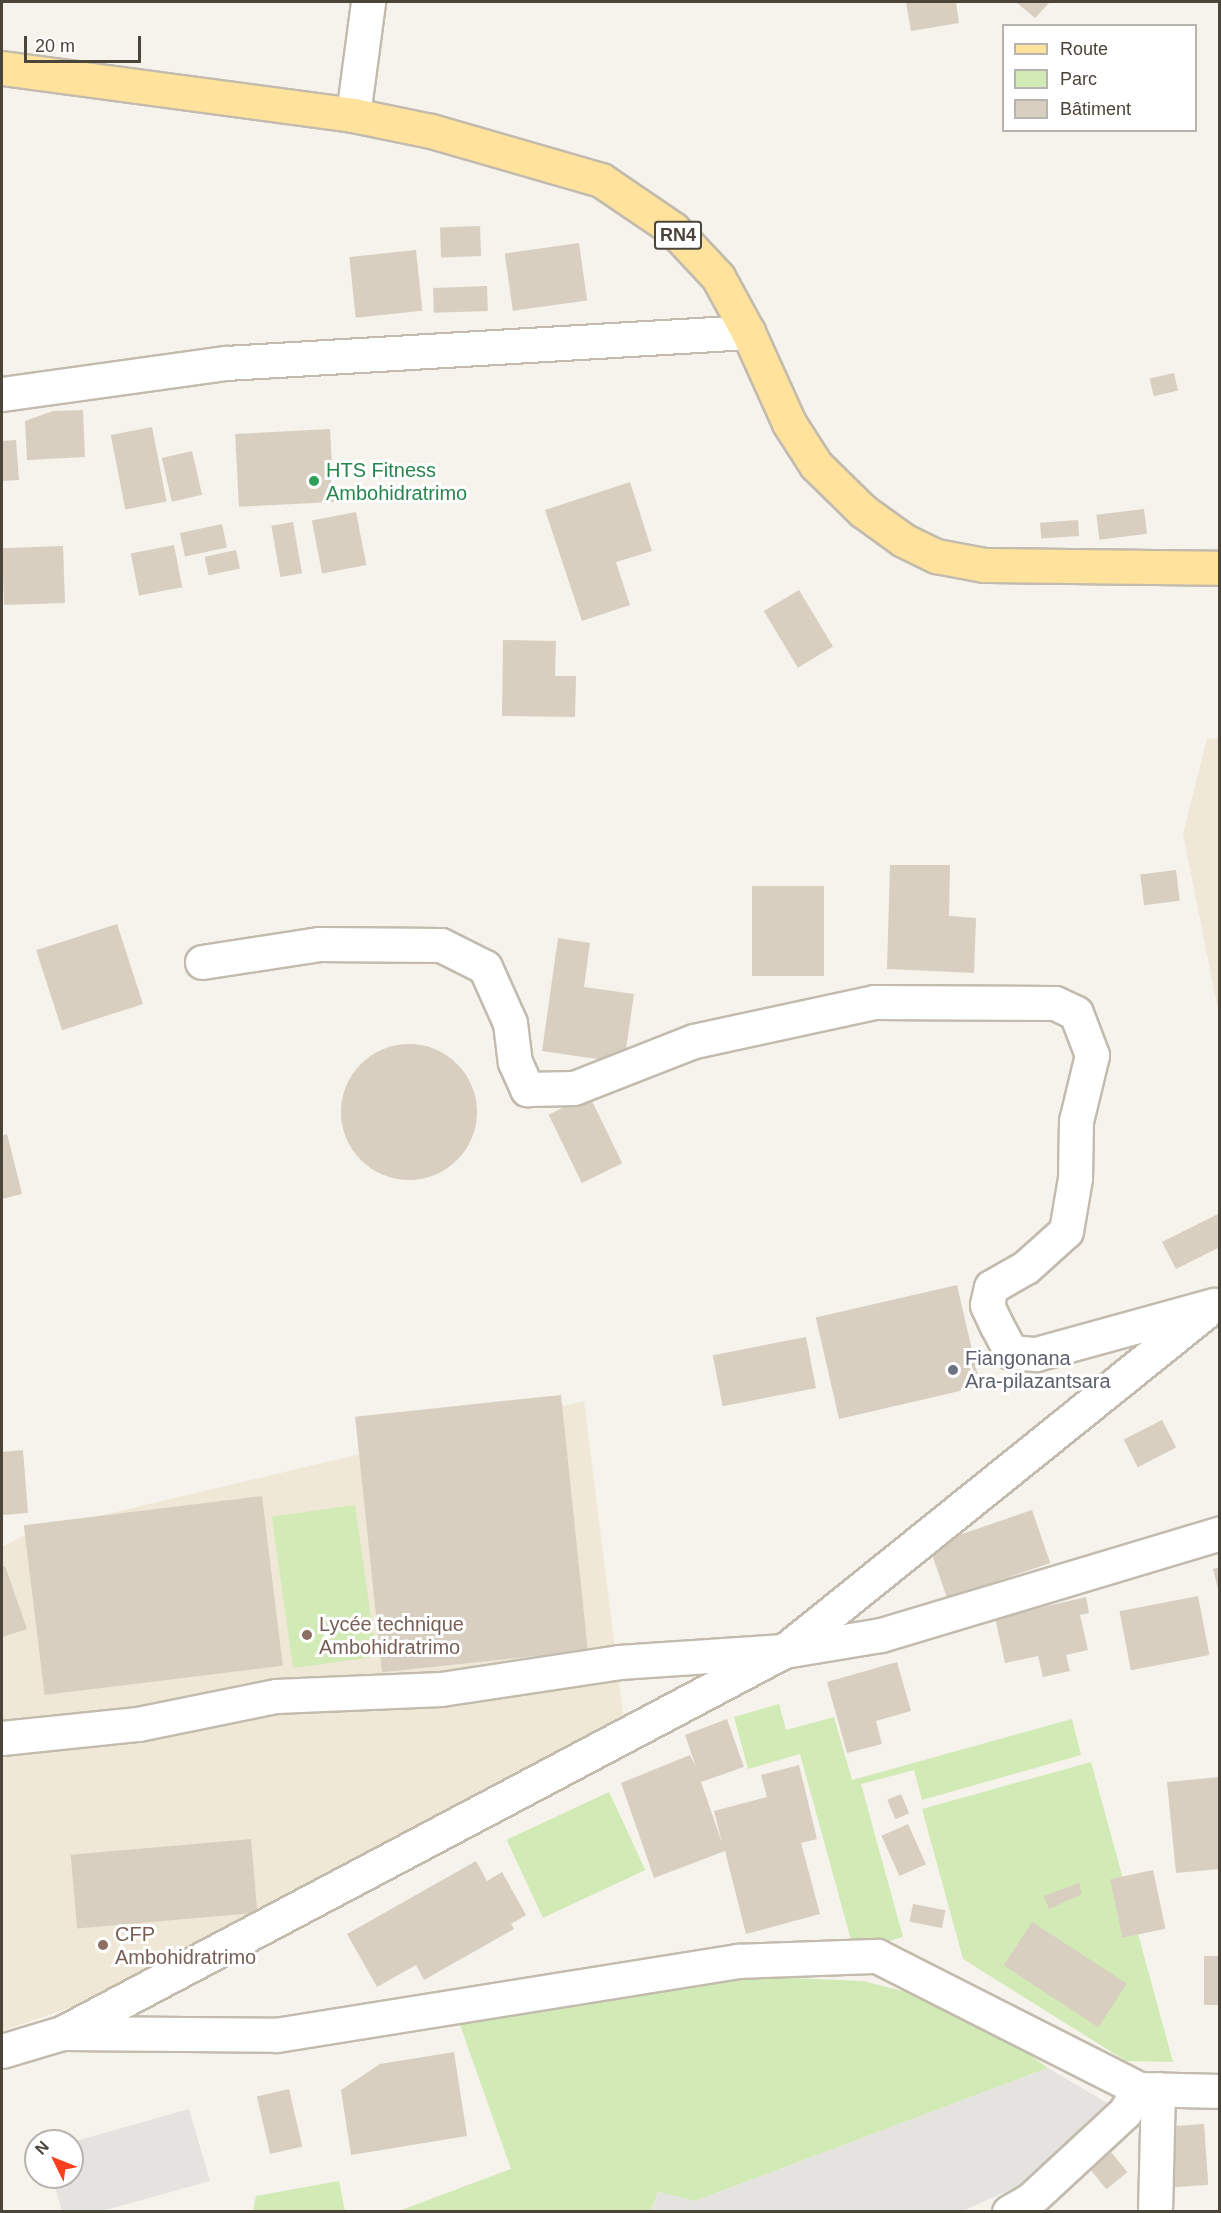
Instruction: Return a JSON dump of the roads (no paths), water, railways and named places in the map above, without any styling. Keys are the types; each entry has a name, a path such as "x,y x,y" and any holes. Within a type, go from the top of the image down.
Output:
{"main road":[{"name":"RN4","path":"2,68 353,115 431,131 601,180 673,229 718,277 748,332 789,423 816,465 863,512 903,540 936,556 984,565 1220,568"}],"street":[{"path":"353,115 368,2"},
{"path":"2,394 226,363 748,332"},
{"path":"202,962 319,944 441,945 485,967 510,1023 515,1062 527,1089 574,1088 694,1041 873,1002 1055,1003 1076,1013 1092,1055 1076,1120 1075,1178 1066,1231 1026,1267 991,1287 987,1305 1011,1352 1036,1354 1217,1303"},
{"path":"2,2051 62,2033 784,1651 1217,1303"},
{"path":"2,1738 138,1724 276,1696 441,1689 619,1662 784,1651 881,1635 1220,1533"},
{"path":"62,2033 276,2034 738,1961 877,1956 1148,2089 1220,2091"},
{"path":"1009,2211 1030,2200 1148,2089"},
{"path":"1148,2089 1155,2211"}],"place":[{"name":"HTS Fitness Ambohidratrimo","path":"314,481"},
{"name":"Fiangonana Ara-pilazantsara","path":"953,1370"},
{"name":"Lycée technique Ambohidratrimo","path":"307,1635"},
{"name":"CFP Ambohidratrimo","path":"103,1945"}]}
